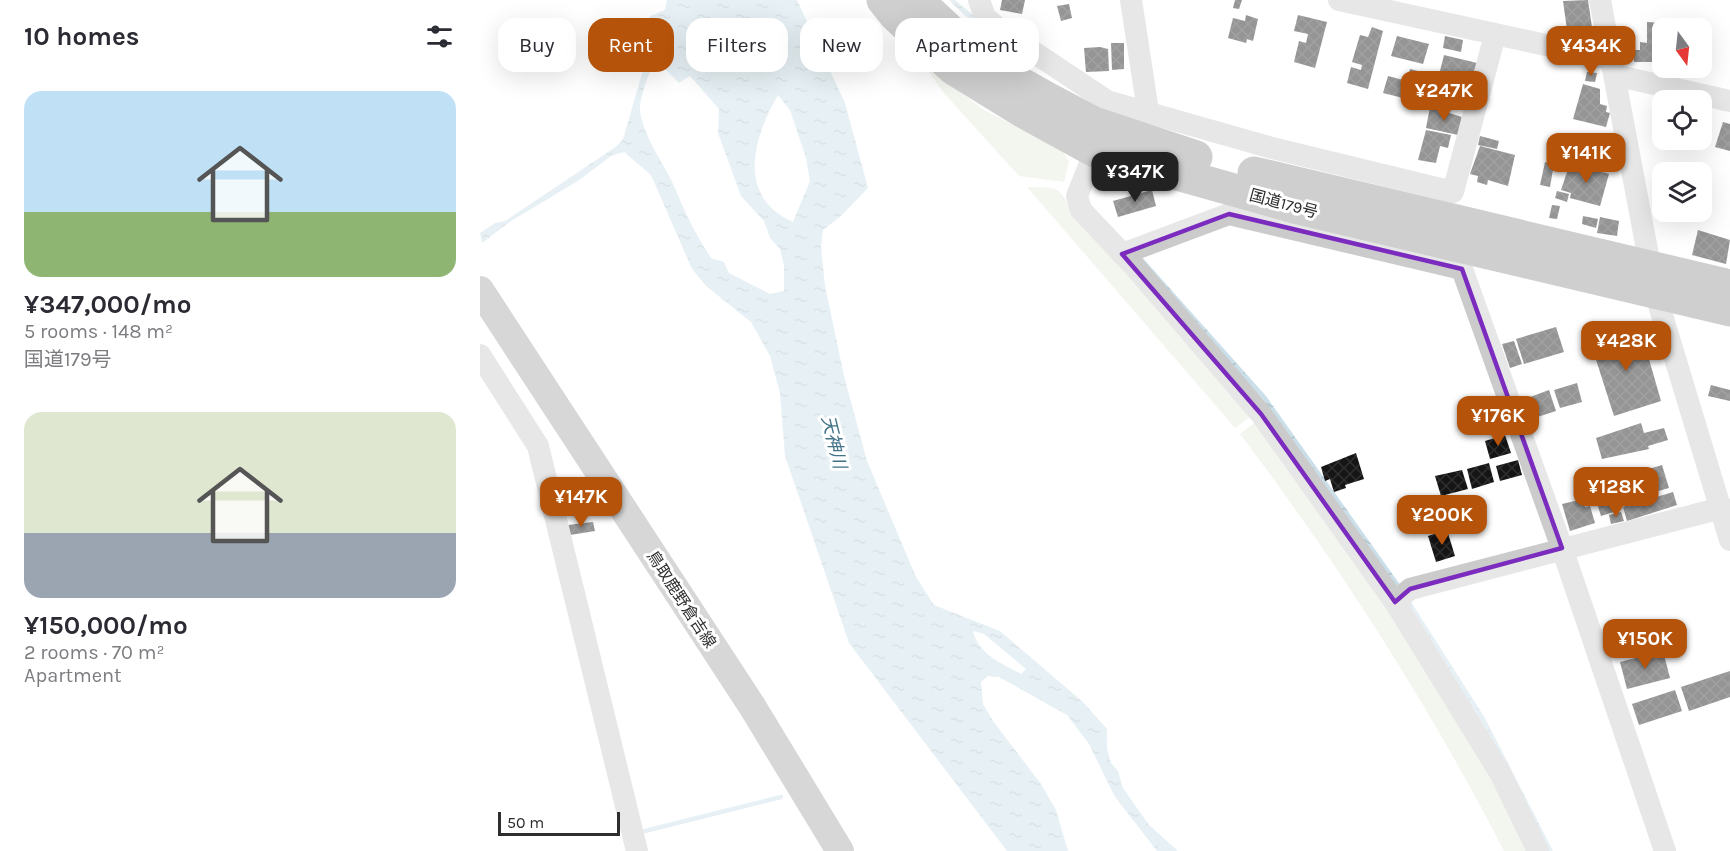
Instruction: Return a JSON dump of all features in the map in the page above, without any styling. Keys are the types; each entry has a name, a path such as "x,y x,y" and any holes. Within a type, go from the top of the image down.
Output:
{"highway":[{"name":"国道179号","path":"883,0 894,15 954,69 1022,111 1095,151 1298,208 1652,279 1730,286"},
{"name":"国道179号","path":"917,0 986,64 1094,123 1233,168 1652,279 1730,310"}],"main road":[{"name":"鳥取鹿野倉吉線","path":"480,290 752,705 840,851"}],"street":[{"path":"979,0 985,17 999,29 1107,101 1272,148 1453,192 1495,35"},
{"path":"1131,0 1148,111"},
{"path":"1338,0 1495,35 1730,101"},
{"path":"1600,0 1652,279 1725,509 1730,540"},
{"path":"1095,151 1077,196 1081,210 1261,414 1395,602 1455,696 1500,773 1538,851"},
{"path":"1122,254 1229,214 1462,269 1562,548 1665,851"},
{"path":"480,355 538,446 637,851"},
{"path":"1395,602 1410,589 1562,548 1725,509"}],"highlighted area":[{"path":"1229,214 1462,269 1562,548 1410,589 1395,602 1261,414 1122,254"}],"shaded area":[{"path":"929,72 933,72 984,110 1062,150 1069,162 1064,182 1019,176 943,92"},
{"path":"1027,187 1053,188 1062,194 1069,207 1254,414 1235,428"},
{"path":"1258,420 1388,605 1449,703 1530,851 1504,851 1414,689 1347,585 1240,434"}],"water":[{"name":"天神川","path":"667,0 797,0 805,18 800,18 800,72 831,72 845,103 868,188 841,216 823,230 821,247 825,286 844,376 867,461 916,577 934,605 1000,631 1083,702 1107,729 1107,749 1111,763 1118,771 1123,788 1149,825 1178,851 1157,851 1115,797 1089,744 1067,715 999,677 988,676 981,682 983,704 993,721 1041,784 1056,810 1068,851 1007,851 849,643 785,456 780,393 770,356 751,322 706,286 692,269 651,175 624,152 611,156 578,181 511,221 482,243 480,233 495,223 505,221 617,146 623,139 643,72 650,72 641,102 642,122 700,241 711,258 724,262 729,273 770,294 784,291 784,266 780,249 770,238 764,221 741,196 718,133 719,109 690,76 679,83 668,72 674,72 674,18 650,18 665,10","holes":["778,95 790,110 806,158 810,181 793,222 775,211 763,198 757,182 755,165 762,129","973,631 984,634 1026,669 1021,674 999,662 980,646"]},
{"path":"949,0 955,0 977,18 968,18"},
{"path":"1039,65 1078,93 1039,69"},
{"path":"1141,256 1266,396 1401,586 1485,718 1553,851 1548,851 1415,618 1263,399 1136,261"}],"building":[{"path":"1002,0 1025,0 1022,14 1000,10"},
{"path":"1235,0 1242,0 1239,9 1233,8"},
{"path":"1588,0 1593,34 1568,37 1563,1"},
{"path":"1069,4 1072,18 1061,21 1057,6"},
{"path":"1246,15 1258,19 1253,41 1247,39 1246,43 1228,38 1233,18 1245,21"},
{"path":"1298,15 1327,22 1315,68 1294,62 1299,41 1306,43 1308,34 1294,31"},
{"path":"1647,22 1652,22 1652,62 1634,62 1634,50 1640,50 1640,42 1647,43"},
{"path":"1372,27 1383,31 1368,89 1347,83 1351,67 1361,70 1362,65 1352,62 1360,35 1368,37"},
{"path":"1397,36 1429,44 1423,64 1391,56"},
{"path":"1445,36 1463,40 1461,52 1443,48"},
{"path":"1111,43 1124,43 1124,69 1112,70"},
{"path":"1084,48 1108,49 1109,71 1086,72"},
{"path":"1444,55 1477,63 1470,91 1437,83"},
{"path":"1410,69 1430,74 1423,103 1383,93 1388,76 1407,81"},
{"path":"1587,72 1597,73 1595,82 1585,81"},
{"path":"1583,84 1600,89 1600,104 1607,106 1606,112 1610,113 1606,127 1573,119"},
{"path":"1430,107 1462,117 1458,135 1426,128"},
{"path":"1723,122 1730,124 1730,151 1715,147"},
{"path":"1426,130 1451,135 1448,148 1440,146 1436,163 1418,160"},
{"path":"1480,136 1499,141 1497,149 1478,145"},
{"path":"1480,146 1515,155 1508,186 1488,180 1487,185 1477,182 1478,176 1470,174"},
{"path":"1545,162 1554,164 1550,187 1540,185"},
{"path":"1587,162 1599,166 1598,171 1609,174 1600,206 1570,198 1571,193 1561,190 1569,166 1585,170"},
{"path":"1152,190 1156,206 1118,217 1113,201"},
{"path":"1557,191 1569,194 1567,202 1555,198"},
{"path":"1552,205 1560,206 1557,219 1549,218"},
{"path":"1583,216 1598,219 1596,228 1582,224"},
{"path":"1600,217 1619,221 1617,236 1597,233"},
{"path":"1698,230 1730,240 1726,264 1692,255"},
{"path":"1556,327 1564,352 1524,364 1516,339"},
{"path":"1640,328 1661,401 1614,416 1591,344"},
{"path":"1514,341 1522,364 1510,368 1502,344"},
{"path":"1577,383 1582,402 1560,408 1554,390"},
{"path":"1711,385 1730,390 1730,401 1708,396"},
{"path":"1549,390 1556,411 1528,420 1522,400"},
{"path":"1641,423 1644,433 1664,428 1668,440 1648,446 1649,449 1602,459 1596,438"},
{"path":"1505,435 1511,453 1490,459 1485,441"},
{"path":"1356,453 1364,479 1345,485 1346,488 1334,492 1330,479 1325,481 1321,467"},
{"path":"1518,460 1522,475 1500,481 1496,466"},
{"path":"1489,463 1494,482 1472,489 1467,469"},
{"path":"1662,465 1669,488 1622,501 1615,479"},
{"path":"1462,470 1468,489 1441,496 1435,476"},
{"path":"1611,480 1618,502 1612,503 1614,512 1601,516 1596,500 1592,502 1588,491 1593,490 1591,486"},
{"path":"1673,492 1677,505 1627,521 1623,507"},
{"path":"1583,499 1585,507 1590,506 1595,523 1570,531 1562,504"},
{"path":"1621,512 1624,521 1611,524 1609,515"},
{"path":"593,522 595,531 570,535 568,525"},
{"path":"1447,530 1455,556 1436,562 1428,536"},
{"path":"1676,621 1680,637 1655,646 1649,630"},
{"path":"1663,651 1670,678 1627,689 1620,662"},
{"path":"1730,671 1730,697 1689,711 1681,687"},
{"path":"1675,690 1682,711 1639,725 1632,704"}],"waterway":[{"path":"641,832 781,797"}]}
